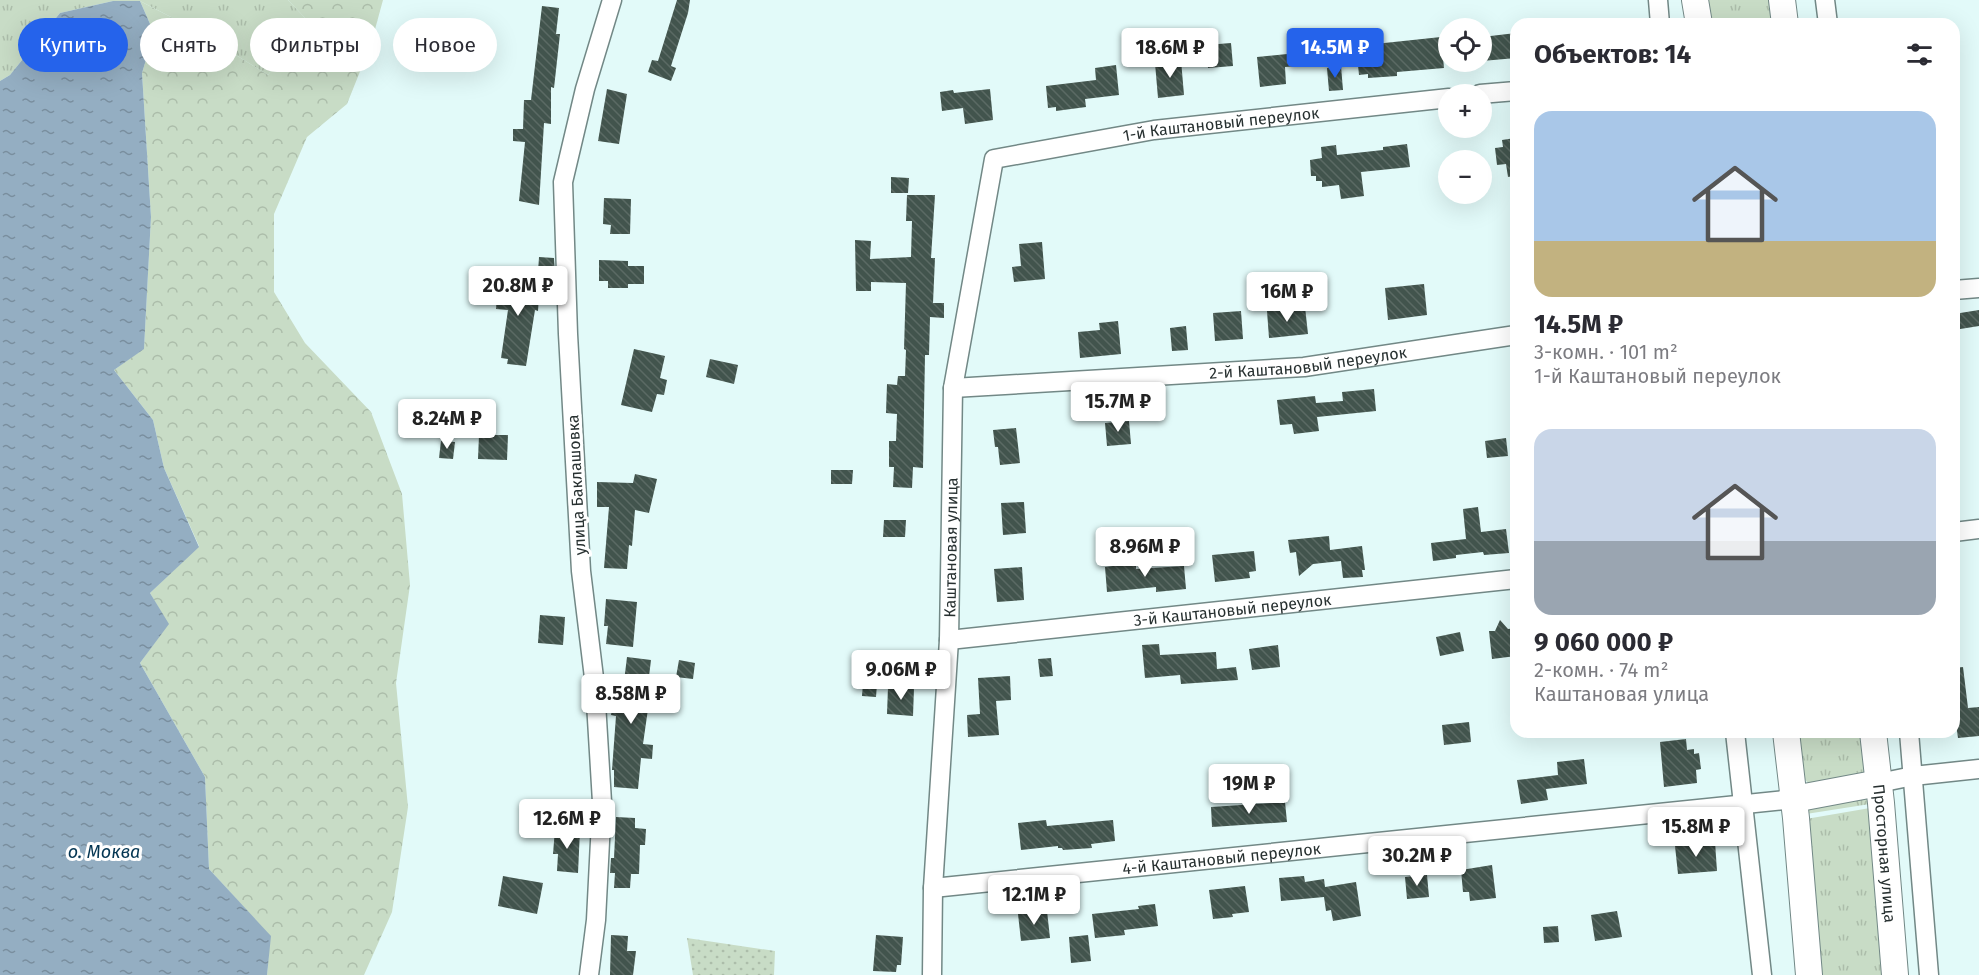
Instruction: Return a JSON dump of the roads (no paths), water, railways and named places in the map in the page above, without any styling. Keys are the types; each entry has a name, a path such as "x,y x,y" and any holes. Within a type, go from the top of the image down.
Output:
{"main road":[{"path":"1695,0 1697,18"},
{"path":"1782,0 1784,18"},
{"path":"1787,738 1809,975"},
{"name":"Просторная улица","path":"1874,738 1895,975"},
{"path":"1794,799 1879,783"}],"street":[{"name":"улица Баклашовка","path":"589,975 596,920 602,802 596,686 581,571 568,334 563,182 585,89 612,0"},
{"path":"1658,0 1660,18"},
{"path":"1825,0 1827,18"},
{"path":"1492,93 1510,92"},
{"name":"1-й Каштановый переулок","path":"994,159 1154,129 1438,99"},
{"name":"Каштановая улица","path":"932,975 933,888 949,640 953,388 994,159"},
{"path":"1960,290 1979,288"},
{"name":"2-й Каштановый переулок","path":"953,388 1304,367 1510,336"},
{"path":"1960,531 1979,529"},
{"name":"3-й Каштановый переулок","path":"949,640 1510,580"},
{"path":"1736,738 1762,975"},
{"path":"1909,738 1929,975"},
{"path":"1879,783 1912,776 1979,769"},
{"name":"4-й Каштановый переулок","path":"933,888 1794,799"}],"water":[{"name":"о. Моква","path":"113,1 140,1 147,18 140,18 140,72 142,72 151,217 144,349 114,370 153,420 164,468 199,547 150,593 169,624 140,663 205,777 209,869 271,936 267,975 0,975 0,81 10,75 18,65 18,72 128,72 128,18 56,18 60,13"}]}
